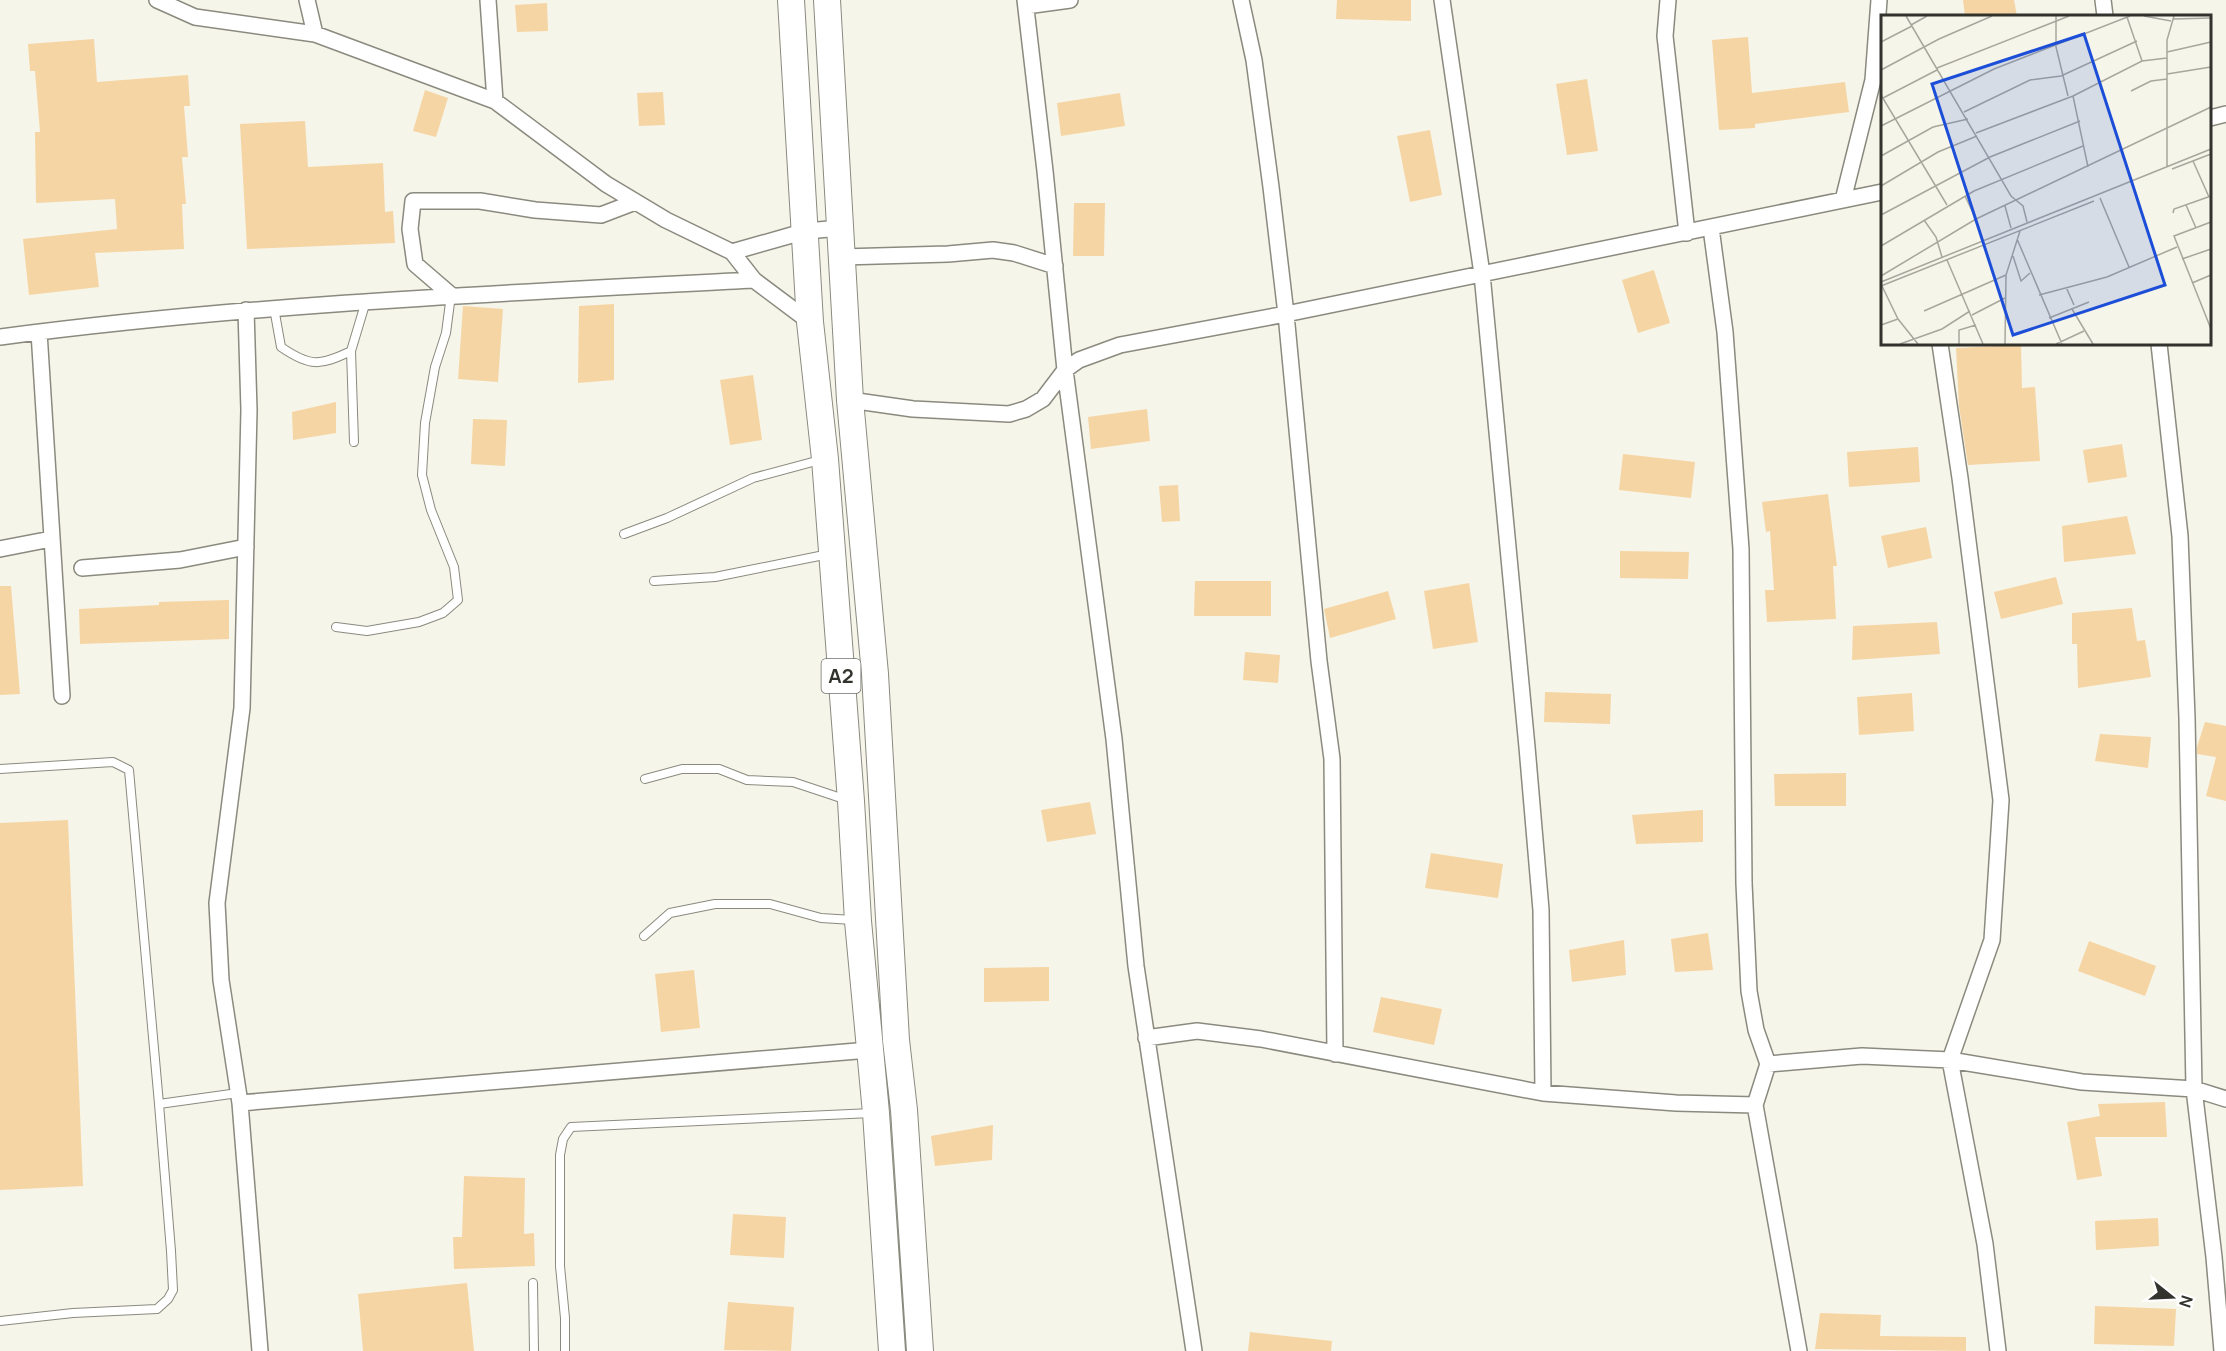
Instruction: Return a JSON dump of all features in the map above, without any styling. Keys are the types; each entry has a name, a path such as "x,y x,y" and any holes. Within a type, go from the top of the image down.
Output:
{"highway":[{"name":"A2","path":"791,0 810,322 825,459 858,921 876,1113 892,1351"},
{"name":"A2","path":"827,0 850,400 875,674 896,1040 904,1110 920,1351"}],"street":[{"path":"157,0 195,17 315,34 495,101 606,184 635,202 732,252 754,280 810,322"},
{"path":"307,0 315,34"},
{"path":"488,0 495,101"},
{"path":"1070,0 1025,3 1028,39 1045,171 1065,370 1114,739 1136,966 1194,1351"},
{"path":"1241,0 1254,60 1286,314 1319,661 1332,759 1335,1053"},
{"path":"1442,0 1482,274 1541,910 1543,1093"},
{"path":"1668,0 1665,36 1687,232"},
{"path":"1843,200 1873,80 1879,0"},
{"path":"2103,0 2105,15"},
{"path":"2211,118 2226,114"},
{"path":"850,400 914,409 1009,414 1026,409 1043,399 1065,370 1079,360 1120,345 1286,314 1881,192"},
{"path":"452,295 415,264 410,229 413,201 480,201 535,210 601,215 635,202"},
{"path":"732,252 806,231 841,228"},
{"path":"1711,228 1725,332 1741,549 1744,883 1749,991 1756,1030 1768,1064 1755,1105 1799,1351"},
{"path":"842,257 948,254 993,250 1014,253 1055,266"},
{"path":"0,337 246,310 452,295 754,280"},
{"path":"246,310 249,410 242,708 217,903 221,980 239,1098 261,1351"},
{"path":"39,332 62,696"},
{"path":"1940,345 1960,478 2001,800 1992,940 1950,1060 1985,1244 1998,1351"},
{"path":"2159,345 2180,536 2187,718 2194,1089 2214,1257 2222,1351"},
{"path":"0,549 51,540"},
{"path":"82,568 180,560 246,547"},
{"path":"1146,1038 1197,1032 1261,1039 1543,1093 1676,1104 1755,1105"},
{"path":"239,1098 869,1050"},
{"path":"1768,1064 1862,1056 1950,1060 2082,1082 2194,1089 2226,1099"}],"lane":[{"path":"336,627 367,631 419,622 443,613 458,600 454,567 431,510 422,475 425,423 435,367 446,333 452,295"},
{"path":"354,442 351,351 366,301"},
{"path":"274,308 281,347 299,360 326,363 351,351"},
{"path":"624,534 667,518 753,478 825,459"},
{"path":"654,581 715,577 831,554"},
{"path":"0,769 113,762 129,770 173,1290 168,1299 157,1309 73,1313 0,1321"},
{"path":"645,779 682,769 719,769 747,780 793,782 851,801"},
{"path":"644,936 670,913 715,904 770,904 821,918 858,921"},
{"path":"159,1104 239,1098"},
{"path":"565,1351 565,1318 560,1266 560,1155 563,1139 572,1127 876,1113"},
{"path":"533,1283 534,1351"}],"building":[{"path":"1337,0 1411,0 1411,21 1336,19"},
{"path":"1963,0 2014,0 2017,15 1965,15"},
{"path":"547,3 548,31 517,32 515,5"},
{"path":"1748,37 1752,93 1845,82 1849,112 1755,124 1755,128 1719,130 1712,40"},
{"path":"94,39 97,82 188,75 190,106 184,106 188,157 182,157 186,204 182,204 184,249 95,253 99,287 29,295 23,239 117,229 115,199 36,203 35,132 40,132 35,71 30,71 28,44"},
{"path":"1587,79 1598,151 1567,155 1556,84"},
{"path":"425,90 448,98 436,137 413,131"},
{"path":"663,92 665,125 639,126 637,93"},
{"path":"1120,93 1125,126 1061,136 1057,103"},
{"path":"305,121 308,167 383,163 385,212 393,211 395,243 247,249 240,124"},
{"path":"1430,130 1442,195 1410,202 1397,136"},
{"path":"1074,203 1105,203 1104,256 1073,256"},
{"path":"1654,270 1670,323 1638,333 1622,280"},
{"path":"614,304 614,380 578,383 579,306"},
{"path":"463,306 503,309 498,382 458,379"},
{"path":"2021,345 2022,388 2035,387 2040,461 1968,465 1959,406 1956,348"},
{"path":"753,375 762,440 730,445 720,380"},
{"path":"336,402 336,433 293,440 292,412"},
{"path":"1147,409 1150,441 1091,449 1088,417"},
{"path":"473,419 507,420 505,466 471,464"},
{"path":"2122,444 2127,477 2088,483 2083,450"},
{"path":"1918,447 1920,482 1849,487 1847,452"},
{"path":"1623,454 1695,462 1691,498 1619,490"},
{"path":"1178,485 1180,521 1162,522 1159,486"},
{"path":"1828,494 1837,566 1833,566 1836,619 1767,622 1765,590 1774,590 1770,531 1766,532 1762,502"},
{"path":"2127,516 2136,554 2064,562 2062,526"},
{"path":"1926,527 1932,558 1888,568 1881,536"},
{"path":"1620,551 1689,552 1688,579 1620,578"},
{"path":"2056,577 2063,604 2001,619 1994,592"},
{"path":"1195,581 1271,581 1271,616 1194,616"},
{"path":"1469,583 1478,642 1433,649 1424,591"},
{"path":"0,586 11,586 20,694 0,695"},
{"path":"1388,591 1396,619 1330,638 1324,609"},
{"path":"229,600 229,639 80,644 79,609 159,605 159,602"},
{"path":"2132,608 2137,641 2145,640 2151,677 2078,688 2077,644 2072,644 2072,613"},
{"path":"1937,622 1940,654 1852,660 1853,626"},
{"path":"1245,652 1280,655 1278,683 1243,680"},
{"path":"1545,692 1611,694 1610,724 1544,722"},
{"path":"1912,693 1914,731 1859,735 1857,697"},
{"path":"2205,722 2226,726 2226,801 2206,796 2216,757 2197,754"},
{"path":"2100,734 2151,737 2148,768 2095,761"},
{"path":"1846,773 1846,806 1775,806 1774,774"},
{"path":"1090,802 1096,834 1047,842 1041,810"},
{"path":"1703,810 1703,842 1636,844 1632,815"},
{"path":"68,820 83,1186 0,1190 0,823"},
{"path":"1431,853 1503,864 1498,898 1425,888"},
{"path":"1708,933 1713,970 1675,972 1671,939"},
{"path":"1624,940 1626,975 1572,982 1569,950"},
{"path":"2089,941 2156,966 2145,996 2078,971"},
{"path":"1049,967 1049,1001 984,1002 984,968"},
{"path":"694,970 700,1028 661,1032 655,974"},
{"path":"1381,997 1442,1009 1434,1045 1373,1032"},
{"path":"2165,1102 2167,1137 2095,1137 2102,1176 2077,1180 2067,1122 2100,1116 2098,1104"},
{"path":"993,1125 992,1160 935,1166 931,1136"},
{"path":"464,1176 525,1178 524,1234 534,1233 535,1266 454,1269 453,1237 462,1237"},
{"path":"733,1214 786,1217 784,1258 730,1255"},
{"path":"2158,1218 2159,1246 2096,1250 2095,1221"},
{"path":"467,1283 474,1351 363,1351 358,1294"},
{"path":"728,1302 794,1307 791,1351 724,1350"},
{"path":"2095,1306 2176,1309 2174,1346 2094,1344"},
{"path":"1820,1313 1881,1315 1880,1336 1966,1337 1966,1351 1815,1349"},
{"path":"1250,1332 1332,1341 1331,1351 1248,1351"}]}
